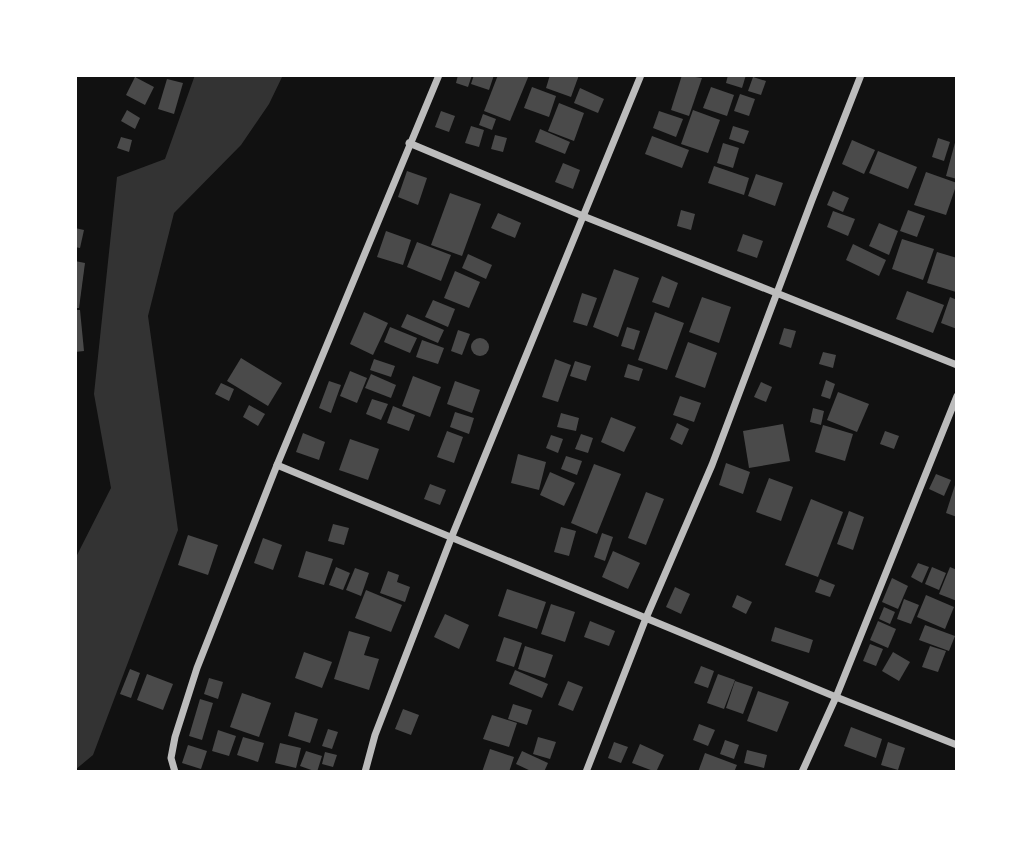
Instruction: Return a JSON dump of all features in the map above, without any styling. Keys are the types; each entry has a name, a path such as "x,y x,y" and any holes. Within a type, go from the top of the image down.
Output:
{"street":[{"path":"175,772 171,758 175,737 197,668 277,465 439,75"},
{"path":"365,772 375,735 452,536 641,75"},
{"path":"586,772 646,618 712,465 861,75"},
{"path":"409,143 583,216 957,365"},
{"path":"802,772 957,396"},
{"path":"277,465 957,745"}],"shaded area":[{"path":"195,75 283,75 269,104 241,145 174,213 148,316 178,530 93,755 75,770 75,559 111,488 94,394 117,177 165,159"}],"building":[{"path":"458,75 472,75 468,87 456,83"},
{"path":"474,75 494,75 489,90 471,84"},
{"path":"498,75 529,75 510,121 484,111"},
{"path":"550,75 579,75 571,97 546,88"},
{"path":"682,75 702,78 689,116 671,110"},
{"path":"728,75 746,75 742,88 726,83"},
{"path":"135,77 154,87 145,105 126,95"},
{"path":"753,77 766,81 761,95 748,91"},
{"path":"167,79 183,83 174,114 158,109"},
{"path":"532,87 556,96 549,117 524,108"},
{"path":"711,87 734,95 727,116 703,108"},
{"path":"580,88 604,99 598,113 574,103"},
{"path":"740,94 755,99 749,116 734,111"},
{"path":"559,103 584,113 574,141 548,131"},
{"path":"127,110 140,118 135,129 121,121"},
{"path":"693,110 720,120 708,153 681,144"},
{"path":"441,111 455,116 449,132 435,127"},
{"path":"659,111 683,119 676,137 653,128"},
{"path":"483,114 496,119 492,130 479,125"},
{"path":"471,126 484,130 479,147 465,143"},
{"path":"733,126 749,131 744,144 729,139"},
{"path":"540,129 570,142 565,154 535,142"},
{"path":"495,135 507,138 503,152 491,149"},
{"path":"652,136 689,150 682,168 645,154"},
{"path":"121,137 132,140 129,152 117,148"},
{"path":"938,138 950,142 944,161 932,157"},
{"path":"957,139 957,179 946,176"},
{"path":"852,140 875,150 864,174 842,164"},
{"path":"723,143 739,148 733,168 717,163"},
{"path":"878,151 917,167 908,189 869,173"},
{"path":"563,163 580,170 573,189 555,182"},
{"path":"714,166 749,178 744,195 708,183"},
{"path":"407,171 427,178 418,205 398,197"},
{"path":"926,172 957,183 946,215 914,205"},
{"path":"756,174 783,183 775,206 748,196"},
{"path":"833,191 849,198 843,212 827,205"},
{"path":"450,193 481,204 462,256 431,245"},
{"path":"681,210 695,214 691,230 677,226"},
{"path":"908,210 925,216 917,237 900,231"},
{"path":"833,211 855,219 848,236 827,227"},
{"path":"498,213 521,223 515,238 491,228"},
{"path":"879,223 898,231 889,255 869,246"},
{"path":"75,228 84,230 80,248 75,247"},
{"path":"386,231 411,240 403,265 377,257"},
{"path":"743,234 763,241 757,258 737,251"},
{"path":"902,239 934,249 923,280 892,269"},
{"path":"417,242 451,255 441,281 407,267"},
{"path":"853,244 886,260 879,276 846,260"},
{"path":"937,252 957,258 956,292 927,283"},
{"path":"468,254 492,265 486,279 462,268"},
{"path":"75,261 85,263 79,308 75,308"},
{"path":"614,269 639,278 618,337 593,327"},
{"path":"455,271 480,282 469,308 444,298"},
{"path":"662,276 678,283 669,308 652,302"},
{"path":"907,291 944,305 933,333 896,319"},
{"path":"582,293 597,298 587,326 573,322"},
{"path":"702,297 731,307 719,343 689,332"},
{"path":"950,297 957,300 957,329 941,323"},
{"path":"433,300 455,309 448,327 425,317"},
{"path":"75,310 80,310 84,351 75,352"},
{"path":"364,312 388,323 373,355 350,344"},
{"path":"655,312 684,323 667,370 638,360"},
{"path":"407,314 444,330 438,343 401,327"},
{"path":"390,327 417,338 410,353 384,342"},
{"path":"627,327 640,331 634,350 621,346"},
{"path":"784,328 796,331 791,348 779,344"},
{"path":"458,330 470,334 462,355 451,351"},
{"path":"480,338 486,341 489,347 486,353 480,356 474,353 471,347 474,341"},
{"path":"422,340 444,348 438,364 416,357"},
{"path":"688,342 717,353 705,388 675,377"},
{"path":"823,352 836,355 833,368 819,364"},
{"path":"241,358 282,383 268,406 227,381"},
{"path":"374,359 395,366 391,377 370,370"},
{"path":"555,359 571,365 558,402 542,397"},
{"path":"575,361 591,366 586,381 570,376"},
{"path":"628,364 643,369 639,381 624,377"},
{"path":"350,371 367,378 357,403 340,396"},
{"path":"371,374 396,385 391,398 365,388"},
{"path":"413,376 441,387 430,417 402,406"},
{"path":"826,380 835,384 830,399 821,396"},
{"path":"329,381 341,385 331,413 319,408"},
{"path":"455,381 480,390 472,413 447,404"},
{"path":"761,382 772,387 766,402 754,397"},
{"path":"221,383 234,389 229,401 215,394"},
{"path":"838,392 869,404 857,432 827,420"},
{"path":"680,396 701,403 694,422 673,415"},
{"path":"372,399 388,404 381,420 366,414"},
{"path":"249,405 265,414 258,426 243,417"},
{"path":"393,406 415,415 409,431 387,423"},
{"path":"813,408 824,411 821,425 810,422"},
{"path":"455,412 474,418 469,434 450,427"},
{"path":"561,413 579,418 576,431 557,427"},
{"path":"611,417 636,427 624,452 601,442"},
{"path":"677,423 689,429 682,445 670,439"},
{"path":"783,424 790,461 749,468 743,431"},
{"path":"823,425 853,434 845,461 815,452"},
{"path":"447,431 463,437 454,463 437,457"},
{"path":"885,431 899,436 894,449 880,444"},
{"path":"303,433 325,442 319,460 296,452"},
{"path":"581,434 593,438 588,453 575,449"},
{"path":"551,435 563,439 558,453 546,448"},
{"path":"350,439 379,449 368,480 339,470"},
{"path":"518,454 546,462 539,490 511,483"},
{"path":"566,456 582,461 577,475 561,469"},
{"path":"726,463 750,472 743,494 719,485"},
{"path":"594,464 621,474 597,534 571,523"},
{"path":"550,472 575,483 564,506 540,495"},
{"path":"936,474 951,480 944,496 929,489"},
{"path":"769,478 793,487 781,521 756,512"},
{"path":"957,482 957,517 946,513"},
{"path":"430,484 446,490 440,505 424,499"},
{"path":"646,492 664,499 646,545 628,538"},
{"path":"811,499 843,512 818,577 785,565"},
{"path":"849,511 864,517 853,550 837,544"},
{"path":"333,524 349,528 344,545 328,541"},
{"path":"561,527 576,531 569,556 554,552"},
{"path":"602,533 613,537 605,561 594,557"},
{"path":"188,535 218,545 208,575 178,565"},
{"path":"263,538 282,545 273,570 254,563"},
{"path":"306,551 333,559 324,585 298,577"},
{"path":"613,551 640,563 628,589 602,577"},
{"path":"918,563 929,567 922,583 911,577"},
{"path":"336,567 350,573 343,590 329,585"},
{"path":"932,567 946,573 939,590 925,584"},
{"path":"950,567 957,570 957,601 939,594"},
{"path":"355,568 369,573 361,596 346,590"},
{"path":"388,571 399,575 397,582 410,587 405,602 380,593"},
{"path":"892,578 908,586 898,609 882,602"},
{"path":"820,579 835,585 830,597 815,592"},
{"path":"675,587 690,594 681,614 666,607"},
{"path":"507,589 546,602 537,629 498,616"},
{"path":"366,590 402,605 391,632 355,618"},
{"path":"737,595 752,602 746,614 732,607"},
{"path":"926,595 954,607 945,629 917,617"},
{"path":"904,599 919,605 911,624 897,619"},
{"path":"551,604 575,612 565,642 541,634"},
{"path":"884,607 895,612 890,624 879,619"},
{"path":"445,614 469,625 459,649 434,637"},
{"path":"590,621 615,631 609,646 584,637"},
{"path":"878,621 896,629 888,648 870,640"},
{"path":"925,625 955,636 949,651 919,640"},
{"path":"775,627 813,640 809,653 771,641"},
{"path":"349,631 370,637 364,655 379,659 369,690 334,679"},
{"path":"504,637 522,643 514,667 496,661"},
{"path":"870,644 883,649 876,666 863,661"},
{"path":"525,646 553,655 545,678 518,669"},
{"path":"930,646 946,651 938,672 922,667"},
{"path":"304,652 332,662 322,688 295,678"},
{"path":"893,652 910,662 899,681 882,671"},
{"path":"701,666 714,671 708,688 694,683"},
{"path":"130,669 140,673 131,698 120,694"},
{"path":"515,670 548,684 542,698 509,684"},
{"path":"147,674 173,684 163,710 137,700"},
{"path":"718,674 735,680 724,709 707,703"},
{"path":"209,678 223,682 218,699 204,694"},
{"path":"568,681 583,687 573,711 558,705"},
{"path":"735,681 753,687 743,714 726,708"},
{"path":"758,691 789,702 777,732 747,721"},
{"path":"242,693 271,703 259,737 230,727"},
{"path":"200,699 213,703 202,740 189,736"},
{"path":"513,704 532,710 527,725 508,719"},
{"path":"403,709 419,715 411,735 395,729"},
{"path":"295,712 318,719 310,743 288,736"},
{"path":"492,715 517,723 509,747 483,739"},
{"path":"699,724 715,730 708,746 693,740"},
{"path":"851,727 882,739 876,758 844,746"},
{"path":"328,729 338,732 332,749 322,746"},
{"path":"218,730 236,736 229,756 212,751"},
{"path":"243,737 264,743 258,762 237,755"},
{"path":"538,737 556,742 550,759 533,754"},
{"path":"725,740 739,745 734,759 720,754"},
{"path":"614,742 628,747 621,763 608,758"},
{"path":"888,742 905,748 898,770 881,765"},
{"path":"280,743 301,748 296,768 275,763"},
{"path":"640,744 664,755 656,772 632,763"},
{"path":"188,745 207,751 201,769 182,763"},
{"path":"490,749 514,757 509,772 482,772"},
{"path":"747,750 767,755 764,768 744,763"},
{"path":"306,751 322,756 317,772 300,766"},
{"path":"522,751 548,763 544,772 533,772 516,764"},
{"path":"325,752 337,755 333,767 322,764"},
{"path":"705,753 737,765 734,772 698,772"}]}
